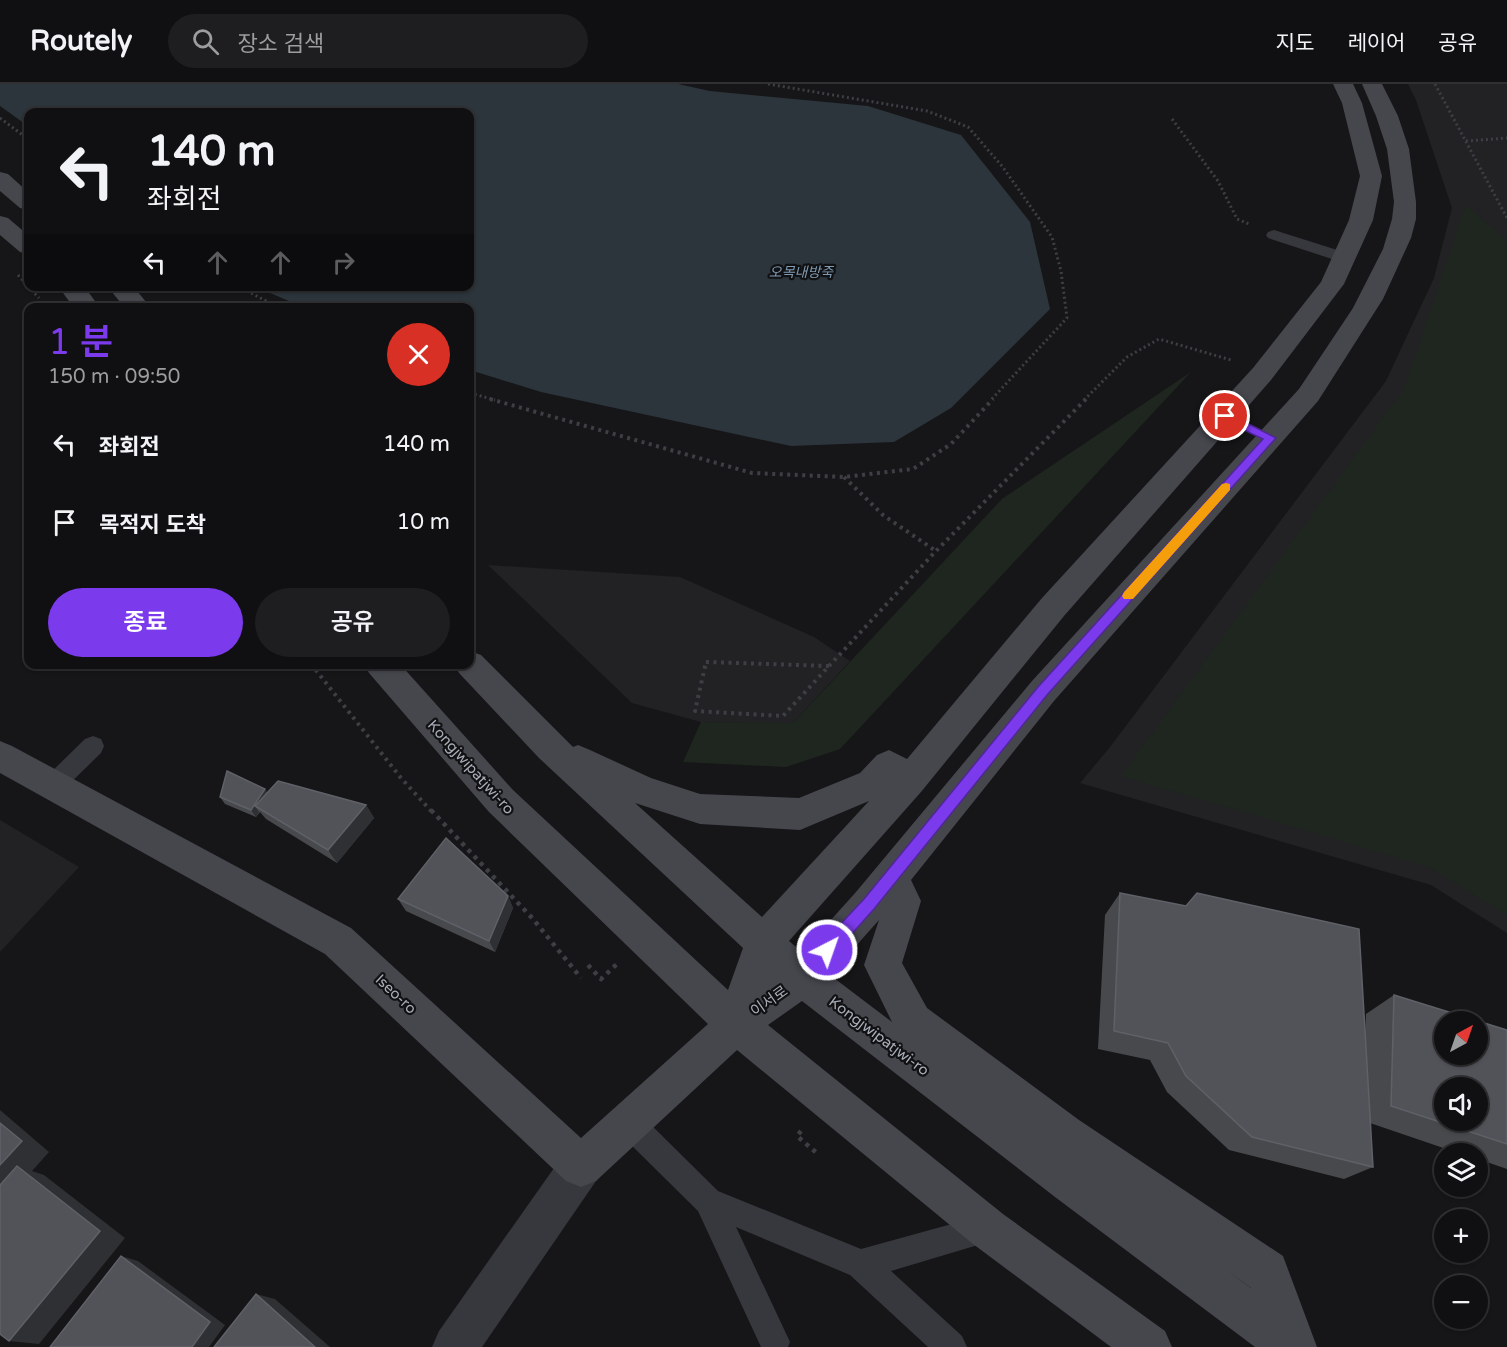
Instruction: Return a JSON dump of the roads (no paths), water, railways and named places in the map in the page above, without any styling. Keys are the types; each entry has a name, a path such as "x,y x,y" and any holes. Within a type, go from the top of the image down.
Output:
{"street":[{"path":"455,1347 581,1166 736,1024 763,944 909,782 1053,607 1262,374 1332,284 1361,220 1371,176 1352,103 1343,84"},
{"name":"이서로","path":"736,1024 803,978 869,904 1042,691 1309,395 1327,363 1371,299 1385,273 1404,221 1404,178 1387,110 1372,84"},
{"path":"0,179 24,199"},
{"path":"0,223 24,244"},
{"path":"74,291 84,303"},
{"path":"124,291 134,303"},
{"path":"1225,416 1271,438"},
{"name":"Kongjwipatjwi-ro","path":"474,668 551,748 763,944 803,978 1070,1182 1293,1347"},
{"name":"Kongjwipatjwi-ro","path":"384,669 501,801 736,1024 988,1229 1149,1347"},
{"path":"551,748 642,790 700,809 800,814 872,784 889,765 909,782"},
{"name":"Iseo-ro","path":"0,756 338,940 581,1166"},
{"path":"889,877 903,901 883,965 913,1022 1064,1135 1267,1272 1293,1347"}],"lane":[{"path":"1332,84 1343,84"},
{"path":"1274,235 1344,258"},
{"path":"53,785 93,746"},
{"path":"629,1123 708,1201 775,1342"},
{"path":"708,1201 861,1264 951,1347"},
{"path":"861,1264 988,1229"}],"water":[{"name":"오목내방죽","path":"0,84 678,84 710,91 868,106 961,135 1030,222 1050,309 951,408 894,442 791,446 541,392 474,371 474,303 294,303 265,291 474,291 474,108 24,108 24,123 0,106"}]}
